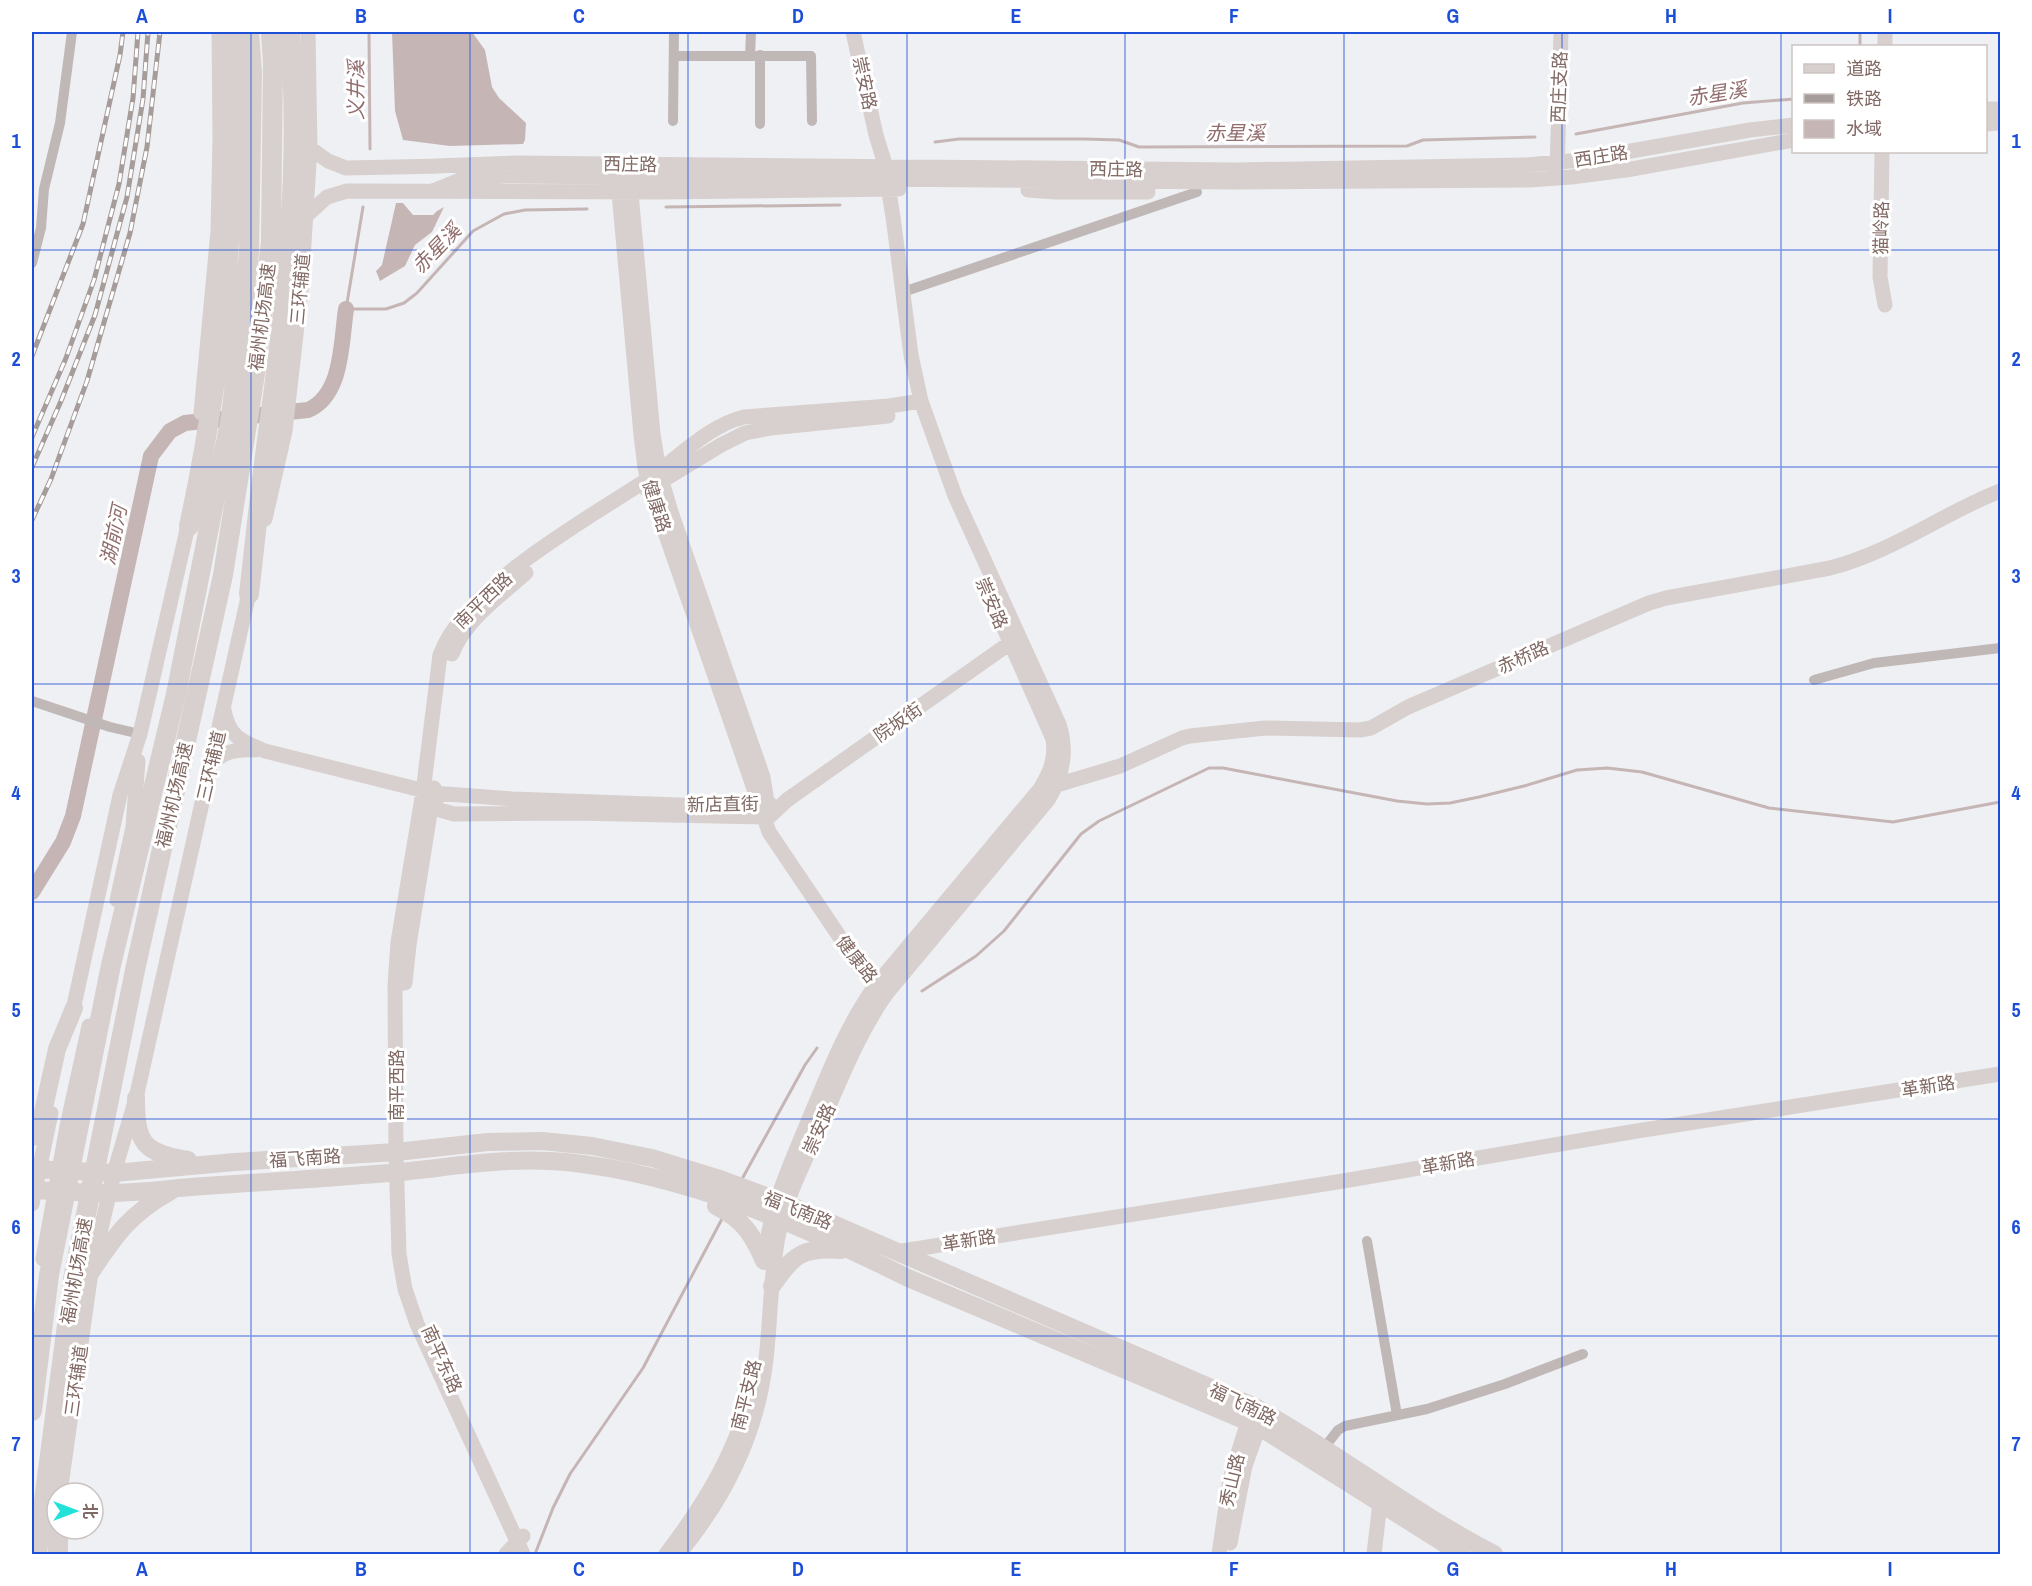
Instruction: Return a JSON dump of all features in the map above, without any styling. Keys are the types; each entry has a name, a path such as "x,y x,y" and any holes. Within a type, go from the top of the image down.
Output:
{"highway":[{"path":"189,526 206,408 220,346 232,190 232,32"},
{"name":"福州机场高速","path":"32,1407 49,1275 106,988 176,694 231,417 249,252 252,72 249,32"},
{"name":"福州机场高速","path":"41,1551 73,1279 135,970 223,575 255,374 271,242 273,64 271,32"},
{"path":"249,594 276,436 289,259 293,195 290,32"}],"main road":[{"path":"32,1137 41,1121 57,1049 74,1008"},
{"path":"136,1098 136,1122 140,1137 151,1150 167,1157 190,1161 235,1162"},
{"name":"福飞南路","path":"35,1169 114,1173 505,1141 568,1143 644,1156 746,1207 779,1211 896,1252 1324,1448 1382,1488 1494,1554"},
{"name":"福飞南路","path":"32,1195 110,1193 402,1171 484,1162 564,1161 623,1170 711,1191"},
{"path":"92,1272 113,1239 141,1209 177,1188"},
{"path":"746,1207 750,1232 764,1261"},
{"name":"福飞南路","path":"779,1211 908,1278 1256,1417 1380,1503 1461,1554"},
{"path":"772,1286 785,1267 799,1254 824,1249 856,1252"}],"street":[{"path":"32,263 41,228 45,189 60,123 72,32"},
{"path":"206,408 219,219 219,32"},
{"name":"三环辅道","path":"279,393 302,291 310,148 308,32"},
{"path":"673,121 674,32"},
{"path":"751,32 760,124"},
{"name":"崇安路","path":"779,1211 882,989 1040,789 1053,763 1053,739 939,479 905,364 881,161 853,32"},
{"name":"西庄支路","path":"1557,178 1560,32"},
{"path":"674,56 811,56 812,121"},
{"name":"西庄路","path":"1323,175 1557,163 1750,130 1792,125"},
{"name":"西庄路","path":"435,166 514,163 1235,176 1557,178 1626,170 1792,140"},
{"path":"310,148 335,165 359,168 881,161 1240,160 1323,175"},
{"name":"猫岭路","path":"1882,153 1880,277 1885,305"},
{"name":"健康路","path":"622,164 653,434 655,480 766,815 853,957 882,989"},
{"path":"306,216 327,196 340,191 1197,192 1280,190 1323,175"},
{"path":"433,191 465,178 507,176 1235,176"},
{"name":"崇安路","path":"779,1211 838,1050 860,1008 882,989 1048,800 1058,785 1064,758 1059,724 955,496 918,407 903,292 885,190"},
{"path":"903,292 1197,192"},
{"name":"南平西路","path":"401,1151 404,986 430,796 438,665 452,629 482,598 526,560 655,480 718,427 737,419 918,407"},
{"name":"赤桥路","path":"1040,789 1120,766 1190,736 1265,728 1366,729 1408,707 1649,603 1857,561 2001,491"},
{"path":"32,1195 35,1169 74,1008 120,795 140,734 189,526"},
{"name":"三环辅道","path":"62,1481 92,1272 114,1173 136,1098 249,594"},
{"name":"院坂街","path":"787,800 1010,644"},
{"path":"1814,680 1874,663 2001,648"},
{"path":"32,701 110,727 140,734"},
{"path":"223,708 227,725 232,733 245,743 265,751"},
{"path":"32,1344 43,1256 67,1126 133,827 140,734"},
{"path":"211,765 216,758 228,752 265,751"},
{"name":"新店直街","path":"265,751 430,796 734,807 766,815 787,800"},
{"name":"革新路","path":"896,1252 2001,1074"},
{"name":"南平东路","path":"401,1151 399,1254 407,1298 449,1397 524,1546"},
{"name":"南平支路","path":"666,1554 710,1490 733,1444 743,1415 752,1387 758,1354 764,1261 779,1211"},
{"name":"南平支路","path":"679,1554 702,1524 722,1492 748,1437 759,1400 765,1369 779,1211"},
{"path":"1367,1241 1397,1414"},
{"path":"1324,1448 1344,1426 1427,1409 1505,1384 1583,1354"},
{"name":"秀山路","path":"1219,1554 1230,1479 1256,1417"},
{"name":"秀山路","path":"1229,1554 1256,1417"},
{"path":"1374,1554 1380,1503"},
{"path":"506,1554 524,1546"}],"water":[{"path":"392,32 472,32 485,50 492,87 499,98 526,123 523,144 450,146 403,140 395,111"},
{"path":"396,203 403,203 413,215 433,215 444,207 432,232 415,245 405,266 380,281 376,271 382,265"}],"waterway":[{"name":"义井溪","path":"369,32 370,149"},
{"name":"赤星溪","path":"1860,32 1860,45"},
{"name":"赤星溪","path":"1576,134 1743,103 1792,99"},
{"name":"赤星溪","path":"935,142 959,139 1084,139 1119,140 1139,147 1407,146 1423,140 1535,137"},
{"name":"赤星溪","path":"666,207 840,205"},
{"name":"赤星溪","path":"363,207 346,309 386,309 404,303 417,293 473,231 504,214 525,210 587,209"},
{"name":"湖前河","path":"32,892 63,842 73,816 151,456 170,431 185,423 308,410 319,403 328,393 334,380 341,352 346,309"},
{"path":"922,991 976,956 1004,931 1081,834 1099,821 1209,768 1223,768 1397,801 1427,804 1450,803 1479,797 1577,770 1607,768 1642,772 1769,808 1893,822 2000,802"},
{"path":"742,1179 805,1065 817,1048"},
{"path":"535,1554 553,1508 570,1474 643,1368 723,1217"}],"railway":[{"path":"32,356 83,224 123,32"},
{"path":"32,437 66,358 94,280 119,184 133,98 138,32"},
{"path":"32,467 95,315 127,197 143,99 148,32"},
{"path":"32,520 51,479 87,381 130,233 147,147 160,32"}]}
